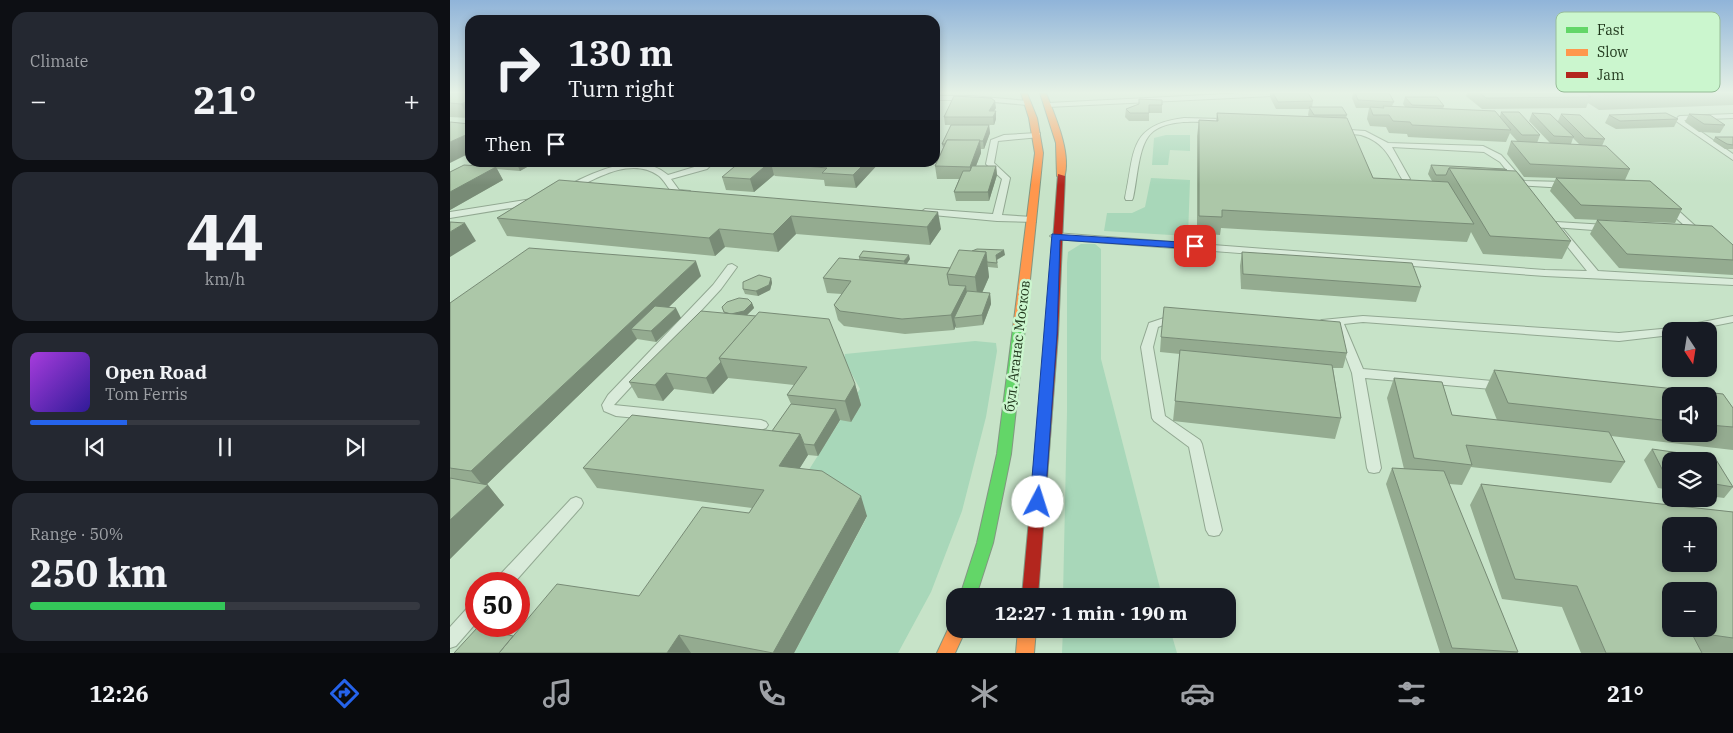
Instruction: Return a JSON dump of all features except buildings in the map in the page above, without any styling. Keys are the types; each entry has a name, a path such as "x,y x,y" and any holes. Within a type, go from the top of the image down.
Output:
{"main road":[{"name":"бул. Атанас Москов","path":"971,588 985,543 1004,454 1033,220 1039,152 1034,123"},
{"name":"бул. Атанас Москов","path":"1031,588 1052,334 1062,152 1055,123"},
{"path":"1031,232 1038,226 1045,225 1051,227 1056,236"},
{"path":"946,653 953,638"},
{"path":"1025,653 1026,638"}],"lane":[{"path":"1129,198 1144,136 1155,126 1167,123"},
{"path":"1682,123 1733,158"},
{"path":"1323,130 1362,133 1387,145 1480,148 1498,154 1524,187 1580,186"},
{"path":"997,218 1006,178 990,164 995,140 1004,137 1037,135"},
{"path":"1387,145 1406,179"},
{"path":"560,193 598,174 620,167 652,169 667,178 677,192 697,194"},
{"path":"667,178 704,167"},
{"path":"1656,195 1702,237 1680,232"},
{"path":"450,215 539,200"},
{"path":"912,211 1033,220"},
{"path":"1595,274 1553,222 1613,228"},
{"path":"1056,236 1545,273 1733,282"},
{"path":"732,267 717,287 612,398 608,405 609,408 616,411 761,425"},
{"path":"1184,317 1176,317 1153,325 1148,347 1159,418 1195,444 1214,530"},
{"path":"1313,322 1363,319 1619,338 1662,332"},
{"path":"1718,323 1731,321"},
{"path":"1338,322 1358,372 1374,468"},
{"path":"1358,372 1515,387"},
{"path":"513,572 576,503"},
{"path":"450,640 465,624"}],"green space":[{"path":"1166,135 1190,135 1190,151 1170,150 1168,165 1152,165 1154,138"},
{"path":"1151,178 1190,180 1188,236 1104,231 1107,213 1132,213 1145,207"},
{"path":"1081,244 1095,244 1101,249 1101,359 1160,588 1063,588 1068,252"},
{"path":"975,341 996,343 997,351 986,417 962,511 931,592 898,653 794,653 867,517 805,476 860,389 844,360 845,354"},
{"path":"1063,638 1173,638 1177,653 1062,653"}],"traffic: fast":[{"path":"971,588 985,543 1004,454 1019,328"}],"traffic: slow":[{"path":"1019,328 1039,153 1034,123"},
{"path":"1054,123 1061,153 1061,176"},
{"path":"946,653 953,638"},
{"path":"1025,653 1026,638"}],"traffic: jam":[{"path":"1031,588 1052,334 1061,176"}],"route":[{"path":"1038,502 1052,334 1056,236 1195,246"}]}
